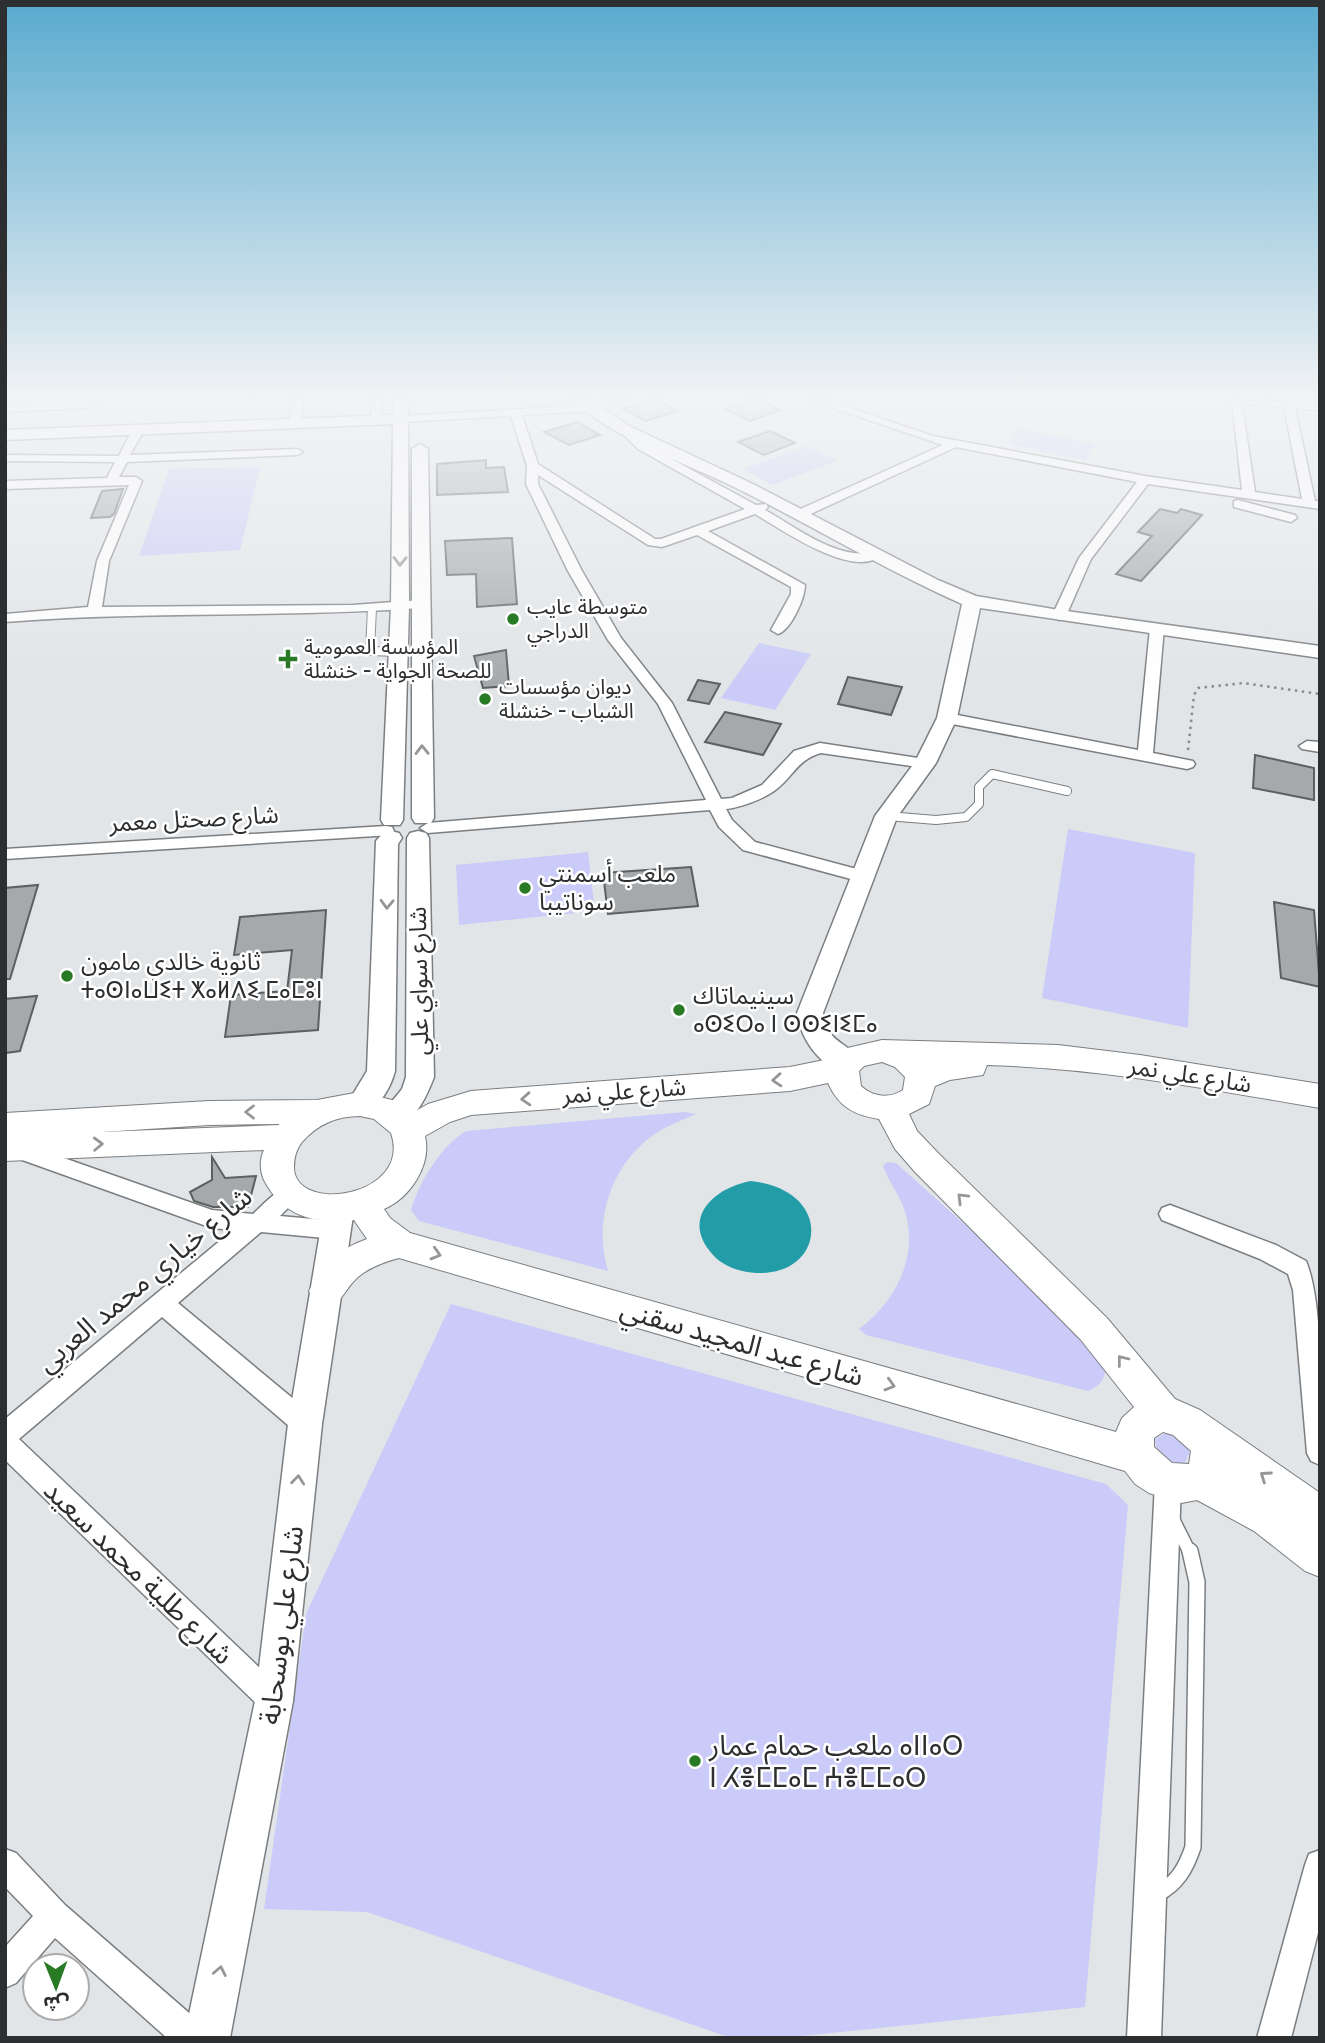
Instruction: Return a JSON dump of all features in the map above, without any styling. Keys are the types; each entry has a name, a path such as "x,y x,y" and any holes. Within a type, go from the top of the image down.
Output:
{"main road":[{"name":"شارع سواي علي","path":"361,1104 379,1079 381,1071 387,841 390,830 400,606 410,495"},
{"name":"شارع سواي علي","path":"401,1123 420,1077 423,828 421,604 412,495"},
{"path":"762,495 874,556 972,601 1059,616 1320,652"},
{"path":"864,1058 844,1084 856,1100 878,1108 890,1109 911,1102 918,1096 921,1079 911,1063 864,1058 826,1049 812,1030 810,1013 886,816 925,763 947,718 972,601"},
{"path":"390,830 408,815 423,828"},
{"name":"شارع علي نمر","path":"401,1123 471,1103 790,1079 864,1058 1058,1056 1140,1066 1320,1096"},
{"name":"شارع علي نمر","path":"921,1079 947,1069 962,1068 1066,1071 1120,1077 1320,1114"},
{"path":"361,1104 385,1110 401,1123 412,1146 409,1163 400,1180 383,1194 345,1214 311,1207 290,1195 280,1182 276,1168 278,1152 285,1137 299,1123 318,1112 339,1105 361,1104"},
{"path":"890,1109 906,1140 1101,1336 1163,1414"},
{"path":"7,1140 209,1113 318,1112"},
{"path":"7,1140 285,1137"},
{"name":"شارع عبد المجيد سقني","path":"345,1214 378,1228 399,1244 1137,1456"},
{"name":"شارع علي بوسحابة","path":"207,2038 274,1700 305,1424 327,1291 345,1214"},
{"path":"327,1291 334,1277 363,1255 399,1244"},
{"path":"1320,1517 1183,1419 1163,1414 1144,1420 1137,1427 1134,1446 1137,1456 1150,1472 1179,1491 1268,1517 1320,1556"},
{"path":"1179,1491 1210,1468 1211,1450 1200,1432"}],"street":[{"path":"94,611 103,561 130,495"},
{"path":"538,495 568,551 575,571 615,640 665,703 718,804 725,823 749,846 862,876"},
{"path":"578,495 652,542 662,543 776,502"},
{"path":"732,495 833,552 862,559 874,556"},
{"path":"800,514 841,495"},
{"path":"1059,616 1085,558 1133,495"},
{"path":"1213,495 1291,518"},
{"path":"1251,495 1314,504"},
{"path":"699,531 798,585 798,594 778,630"},
{"path":"5,618 94,611 136,613 372,608 421,604"},
{"path":"1145,754 1157,628"},
{"path":"947,718 1187,764"},
{"path":"423,828 736,803 768,788 800,754 820,748 925,763"},
{"name":"شارع صحتل معمر","path":"5,854 390,830"},
{"path":"7,1140 212,1219 254,1224 345,1214"},
{"name":"شارع خياري محمد العربي","path":"5,1435 290,1195"},
{"path":"1170,1214 1268,1252 1298,1268 1304,1290 1320,1453"},
{"path":"163,1304 305,1424"},
{"name":"شارع طلية محمد سعيد","path":"5,1443 274,1700"},
{"path":"1144,2038 1150,1897 1179,1491"},
{"path":"5,1864 54,1916 192,2038"},
{"path":"1273,2038 1320,1865"},
{"path":"5,1972 54,1916"}],"lane":[{"path":"372,608 370,651 398,652"},
{"path":"886,816 936,820 966,817 979,804 979,787 992,774 1066,791"},
{"path":"1150,1897 1166,1890 1178,1879 1188,1864 1193,1847 1197,1582 1179,1491"}],"path":[{"path":"1187,764 1194,695 1198,688 1208,684 1235,683 1320,694"}],"shaded area":[{"path":"160,495 253,495 240,550 139,556"},
{"path":"759,643 811,654 775,710 721,698"},
{"path":"1068,829 1195,853 1188,1028 1042,998"},
{"name":"ملعب أسمنتي سوناتيبا","path":"588,852 595,911 459,925 456,865"},
{"path":"685,1112 696,1114 661,1130 644,1142 619,1173 605,1211 604,1251 608,1271 419,1221 411,1210 419,1188 432,1166 448,1146 466,1131"},
{"path":"887,1162 896,1163 1107,1351 1106,1370 1099,1384 1088,1391 866,1335 859,1329 883,1306 892,1293 906,1264 909,1248 906,1215 883,1166"},
{"path":"751,1181 778,1188 797,1200 808,1215 811,1232 807,1248 797,1261 779,1270 756,1273 733,1268 717,1259 704,1242 700,1229 705,1207 724,1190"},
{"name":"ملعب حمام عمار ⴰⵏⵏⴰⵔ ⵏ ⵃⴻⵎⵎⴰⵎ ⵄⴻⵎⵎⴰⵔ","path":"451,1304 1106,1484 1128,1505 1085,2007 782,2038 731,2038 367,1912 264,1909 306,1614"},
{"path":"1167,1432 1178,1436 1187,1444 1190,1451 1185,1463 1170,1464 1157,1453 1155,1439"}],"building":[{"path":"100,495 121,495 114,514 110,517 91,518"},
{"path":"1160,509 1177,513 1181,509 1202,515 1141,581 1116,574 1152,536 1138,532"},
{"path":"512,538 517,604 477,607 476,574 447,575 445,541"},
{"path":"506,650 509,686 483,688 474,656"},
{"path":"848,677 902,687 891,715 838,704"},
{"path":"698,680 720,684 709,704 688,700"},
{"path":"725,712 781,724 763,755 705,742"},
{"path":"1255,755 1314,768 1314,800 1253,788"},
{"path":"691,867 698,906 608,914 603,873"},
{"path":"38,885 10,979 5,979 5,888"},
{"path":"1274,902 1314,910 1320,987 1281,978"},
{"path":"326,910 318,1030 225,1037 231,995 287,991 292,950 234,955 240,917"},
{"path":"37,996 20,1051 5,1053 5,999"},
{"path":"212,1157 225,1178 256,1176 248,1207 213,1207 194,1201 190,1192 212,1180"}],"place":[{"name":"متوسطة عايب الدراجي","path":"513,619"},
{"name":"المؤسسة العمومية للصحة الجواية - خنشلة","path":"288,659"},
{"name":"ديوان مؤسسات الشباب - خنشلة","path":"485,699"},
{"name":"ملعب أسمنتي سوناتيبا","path":"525,888"},
{"name":"ثانوية خالدي مامون ⵜⴰⵙⵏⴰⵡⵉⵜ ⵅⴰⵍⴷⵉ ⵎⴰⵎⵓⵏ","path":"67,976"},
{"name":"سينيماتاك ⴰⵙⵉⵔⴰ ⵏ ⵙⵙⵉⵏⵉⵎⴰ","path":"679,1010"},
{"name":"ملعب حمام عمار ⴰⵏⵏⴰⵔ ⵏ ⵃⴻⵎⵎⴰⵎ ⵄⴻⵎⵎⴰⵔ","path":"695,1761"}]}
